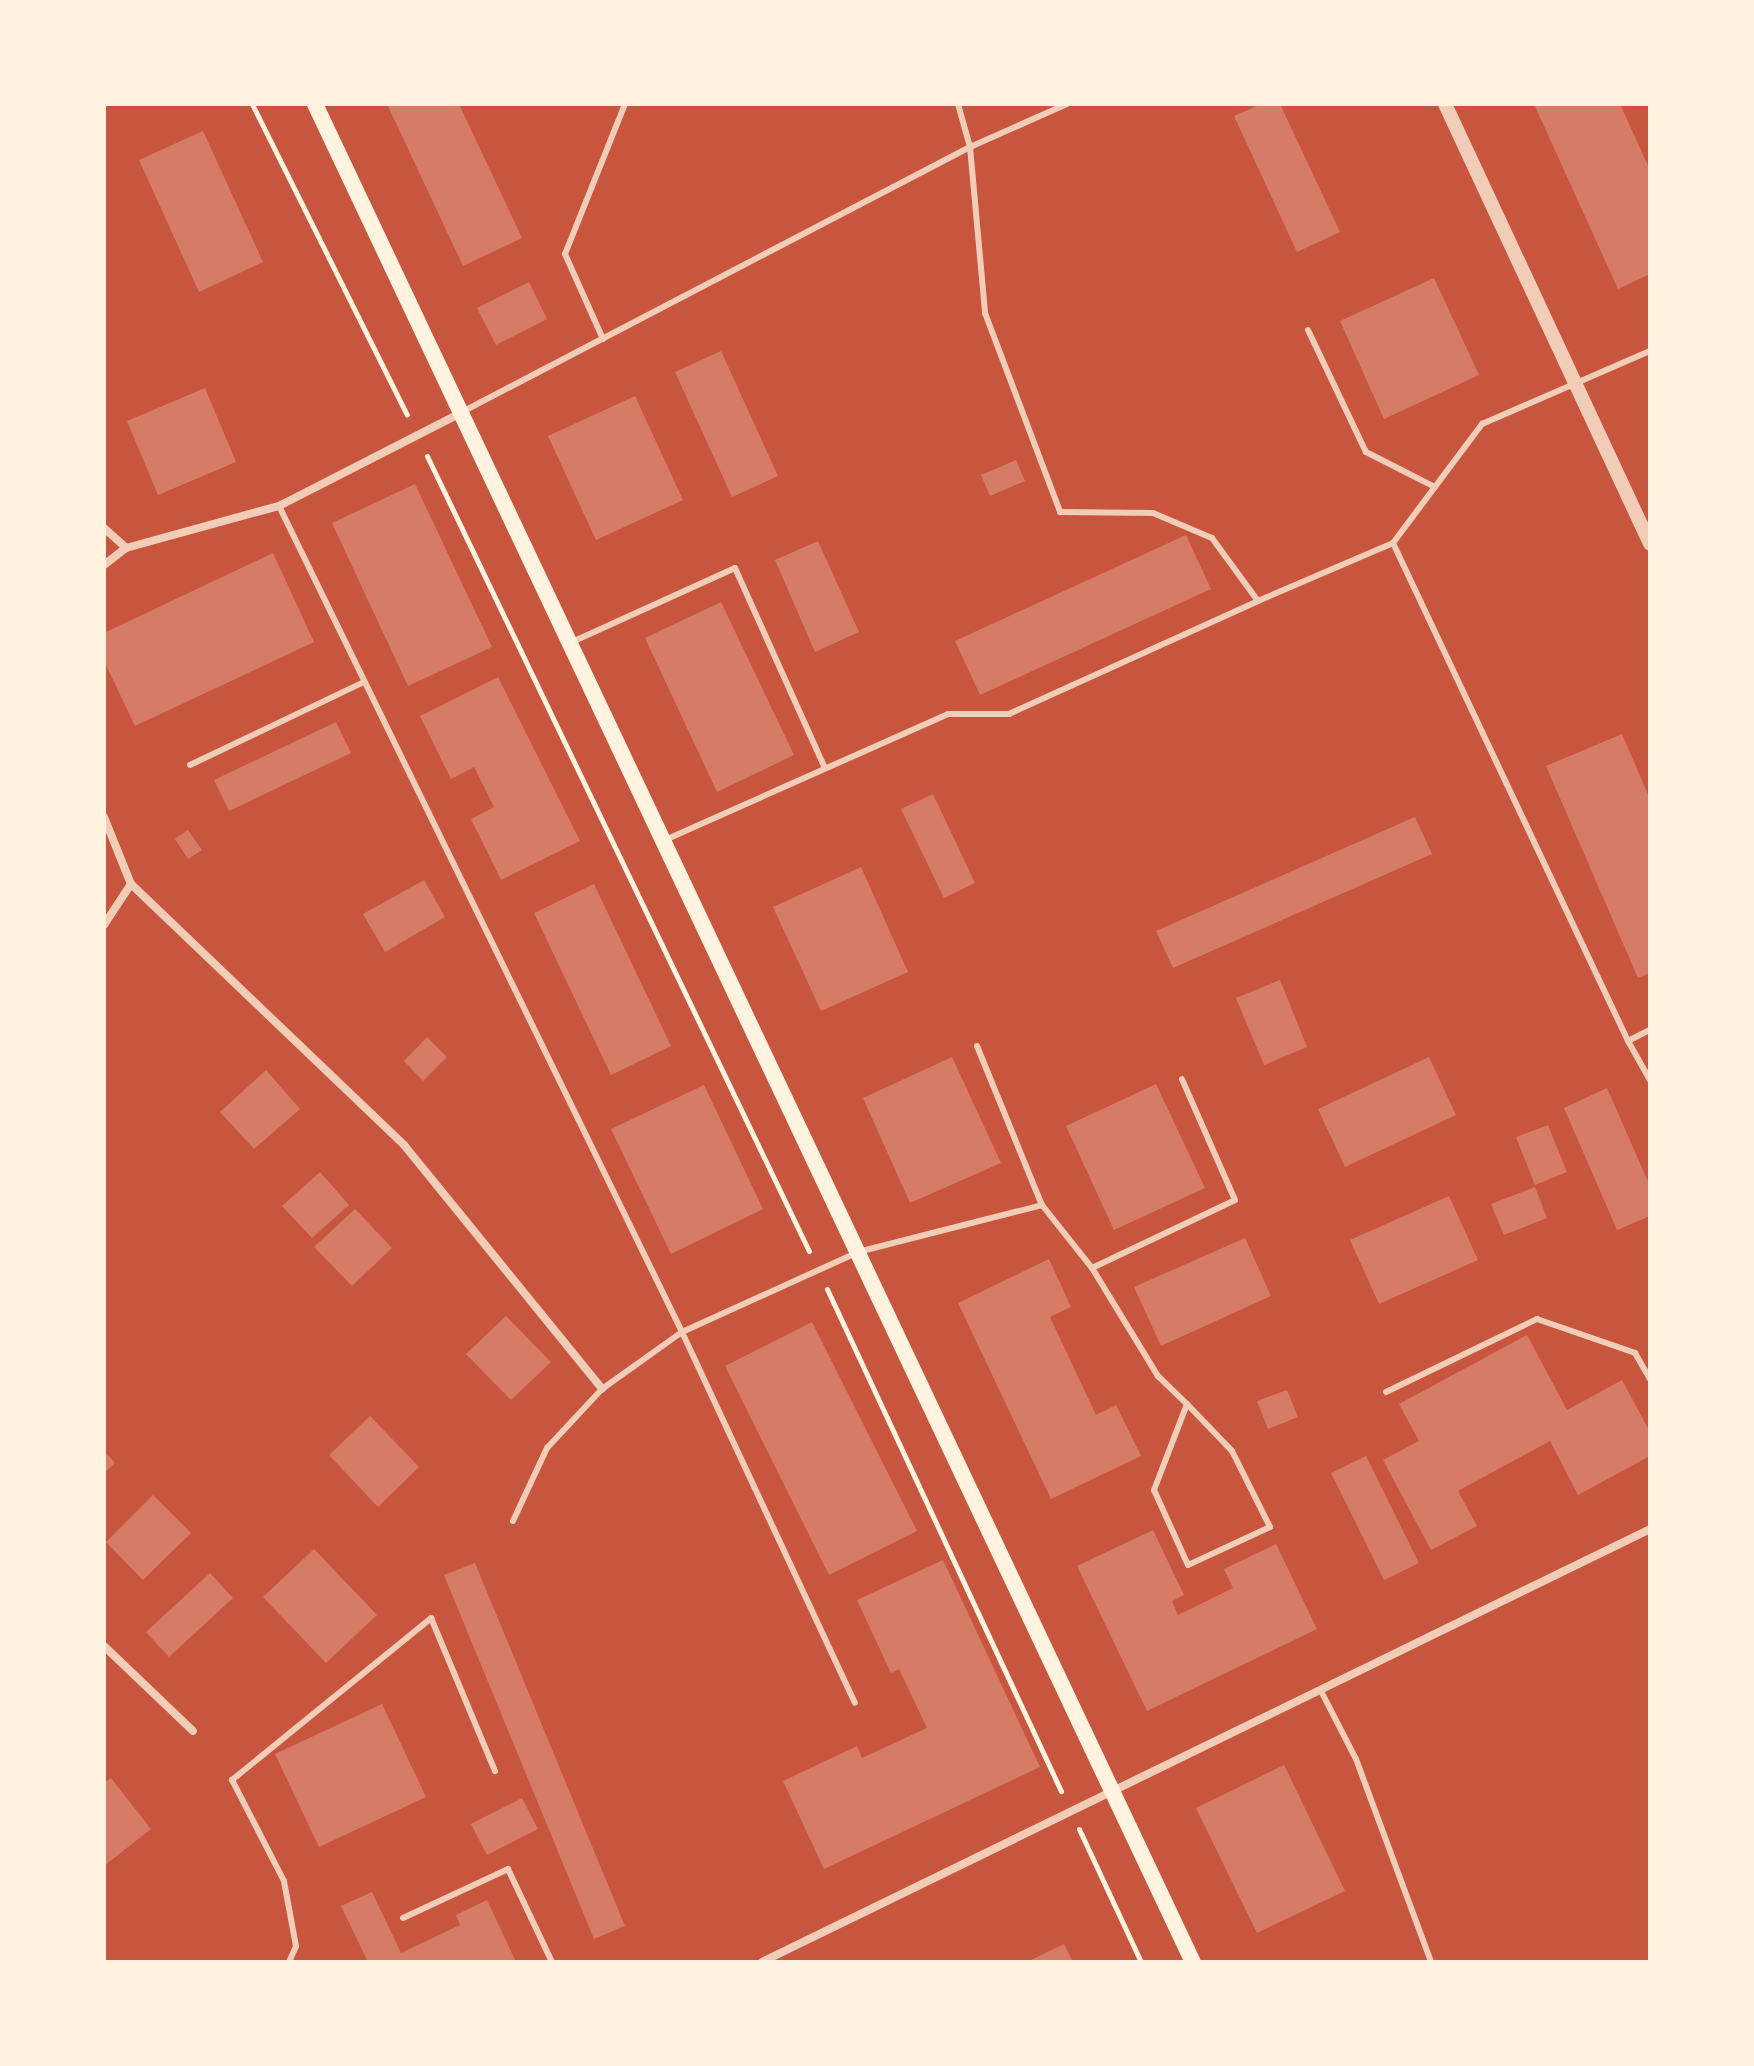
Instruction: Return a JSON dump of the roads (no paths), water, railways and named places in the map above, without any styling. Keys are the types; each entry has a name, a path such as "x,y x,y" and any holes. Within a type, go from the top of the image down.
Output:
{"main road":[{"path":"315,104 1193,1962"}],"street":[{"path":"1445,104 1650,544"},
{"path":"104,565 126,548 279,506 462,412"},
{"path":"104,528 126,548"},
{"path":"104,817 131,884 404,1145 602,1389"},
{"path":"104,925 131,884"},
{"path":"762,1962 1112,1795 1650,1529"},
{"path":"104,1646 193,1731"}],"lane":[{"path":"603,339 565,254 625,104"},
{"path":"958,104 970,147 985,313 1060,512 1153,513 1212,538 1258,601"},
{"path":"462,412 970,147 1067,104"},
{"path":"1308,330 1366,452 1435,487"},
{"path":"662,842 824,766 948,714 1009,714 1393,543 1482,424 1650,351"},
{"path":"279,506 682,1332 855,1703"},
{"path":"1393,543 1628,1041 1650,1080"},
{"path":"569,643 735,568 824,766"},
{"path":"190,765 364,682"},
{"path":"1628,1041 1650,1030"},
{"path":"977,1046 1042,1205 1092,1268 1158,1376 1187,1404 1232,1451 1270,1527 1188,1565 1154,1490 1187,1404"},
{"path":"1092,1268 1235,1200 1182,1079"},
{"path":"513,1521 547,1448 602,1389 682,1332 858,1252 1042,1205"},
{"path":"1386,1392 1537,1319 1635,1353 1650,1379"},
{"path":"289,1962 296,1946 284,1881 232,1780 431,1618 495,1771"},
{"path":"1321,1691 1356,1759 1431,1962"},
{"path":"403,1918 508,1869 552,1962"}]}
